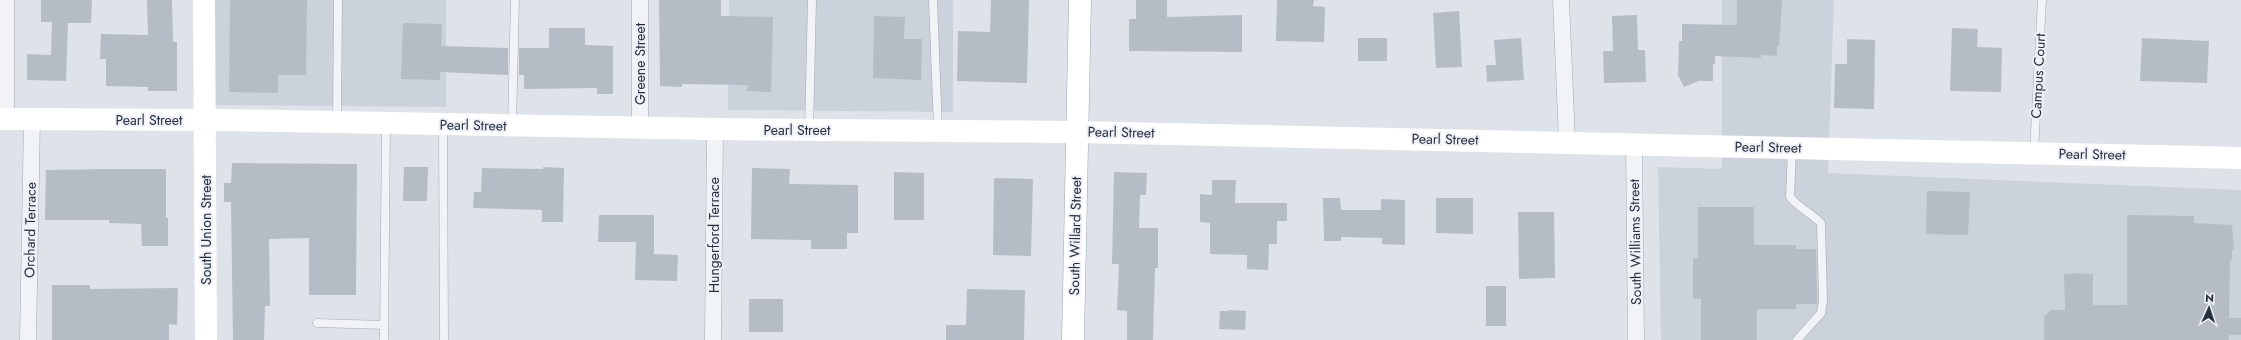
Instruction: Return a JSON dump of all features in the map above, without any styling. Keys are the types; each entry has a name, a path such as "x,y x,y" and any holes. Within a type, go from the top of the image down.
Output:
{"main road":[{"name":"South Union Street","path":"204,0 206,340"},
{"name":"South Willard Street","path":"1073,340 1080,0"},
{"name":"Pearl Street","path":"3,119 205,120 640,128 1077,132 1567,141 1634,144 2034,152 2241,158"}],"street":[{"path":"3,119 6,0"},
{"name":"Greene Street","path":"640,0 640,128"},
{"path":"1561,0 1567,141"},
{"name":"Orchard Terrace","path":"28,340 32,119"},
{"name":"Hungerford Terrace","path":"714,340 715,129"},
{"name":"South Williams Street","path":"1634,144 1636,340"}],"lane":[{"path":"337,122 338,0"},
{"path":"512,126 515,0"},
{"path":"809,130 812,0"},
{"path":"933,0 938,131"},
{"name":"Campus Court","path":"2034,152 2042,0"},
{"path":"384,340 386,123"},
{"path":"443,124 444,340"},
{"path":"1792,147 1790,198 1799,208 1813,215 1821,223 1823,301 1821,313 1797,340"},
{"path":"317,323 384,325"}],"shaded area":[{"path":"215,0 446,0 446,107 215,105"},
{"path":"729,0 953,0 953,112 728,110"},
{"path":"1722,0 1834,0 1828,173 2241,190 2241,340 1661,340 1658,167 1722,169"}],"building":[{"path":"41,0 92,0 91,23 68,23 66,81 27,80 27,54 51,55 52,22 41,22"},
{"path":"147,0 172,0 173,42 177,42 177,91 148,91 148,87 106,86 106,59 100,59 101,34 148,35"},
{"path":"230,0 307,0 306,75 278,75 278,93 229,92"},
{"path":"659,0 721,0 721,16 773,17 771,92 747,91 748,85 682,84 682,87 660,86"},
{"path":"991,0 1029,0 1027,83 957,81 958,31 990,32"},
{"path":"1136,0 1167,0 1167,17 1242,15 1242,52 1129,51 1129,19 1136,19"},
{"path":"1277,0 1314,0 1313,6 1325,7 1324,42 1276,41"},
{"path":"1737,0 1782,0 1777,56 1761,55 1761,58 1715,56 1715,64 1713,64 1713,81 1699,81 1684,87 1678,75 1679,41 1682,41 1682,24 1737,25"},
{"path":"1459,11 1462,67 1436,68 1433,13"},
{"path":"1637,15 1638,50 1645,50 1646,82 1604,83 1603,51 1613,51 1612,16"},
{"path":"874,16 905,17 904,39 922,39 921,80 873,78"},
{"path":"403,23 442,24 441,46 508,48 508,75 440,72 440,80 401,79"},
{"path":"549,28 585,28 585,45 613,46 613,94 597,94 597,88 524,89 524,75 519,75 519,48 549,48"},
{"path":"1952,28 1978,29 1977,47 2002,48 2001,92 1950,91"},
{"path":"1358,38 1387,38 1387,61 1358,61"},
{"path":"1521,38 1524,80 1487,82 1486,65 1496,65 1494,40"},
{"path":"2142,38 2209,41 2207,83 2140,81"},
{"path":"1847,39 1875,40 1874,109 1834,108 1835,64 1847,64"},
{"path":"232,163 357,164 356,295 309,295 309,238 269,239 270,306 265,306 264,340 233,340 231,202 224,202 224,183 231,183"},
{"path":"404,167 428,167 427,201 403,201"},
{"path":"543,167 564,168 563,222 542,222 542,210 473,208 474,192 481,192 482,168 543,169"},
{"path":"752,168 790,169 789,184 858,185 858,233 847,233 847,249 811,249 811,240 751,239"},
{"path":"166,169 166,218 168,218 168,246 142,246 141,224 109,223 109,220 45,220 46,170"},
{"path":"894,172 924,173 924,220 894,220"},
{"path":"1114,172 1147,173 1146,195 1140,195 1139,228 1158,228 1158,268 1155,268 1153,340 1127,340 1127,311 1117,310 1119,264 1112,264"},
{"path":"994,178 1033,179 1031,256 993,255"},
{"path":"1212,180 1236,180 1235,203 1287,203 1287,221 1277,221 1277,244 1269,244 1268,270 1247,269 1247,255 1210,254 1210,223 1200,222 1200,194 1212,195"},
{"path":"1927,191 1970,192 1968,235 1926,234"},
{"path":"1323,198 1340,198 1341,210 1381,210 1381,199 1405,200 1405,245 1382,244 1382,238 1341,237 1341,241 1324,241"},
{"path":"1436,198 1473,198 1473,234 1436,233"},
{"path":"1698,207 1754,207 1754,245 1796,245 1796,249 1816,249 1817,304 1796,304 1796,309 1757,309 1757,340 1701,340 1701,299 1693,299 1693,258 1698,258"},
{"path":"1518,212 1554,212 1555,278 1519,279"},
{"path":"599,215 654,215 654,254 678,255 677,281 635,280 636,242 598,242"},
{"path":"2127,215 2194,216 2194,223 2232,225 2234,250 2232,250 2232,260 2230,261 2229,318 2241,318 2241,335 2229,335 2229,340 2044,340 2044,317 2051,310 2065,310 2064,274 2093,274 2093,305 2127,305"},
{"path":"52,285 90,285 90,289 178,288 177,325 169,324 169,340 52,340"},
{"path":"1486,286 1506,286 1506,326 1486,326"},
{"path":"967,289 1025,290 1024,340 946,340 946,325 966,325"},
{"path":"749,299 783,299 783,332 749,332"},
{"path":"1220,311 1246,311 1245,330 1219,329"}]}
